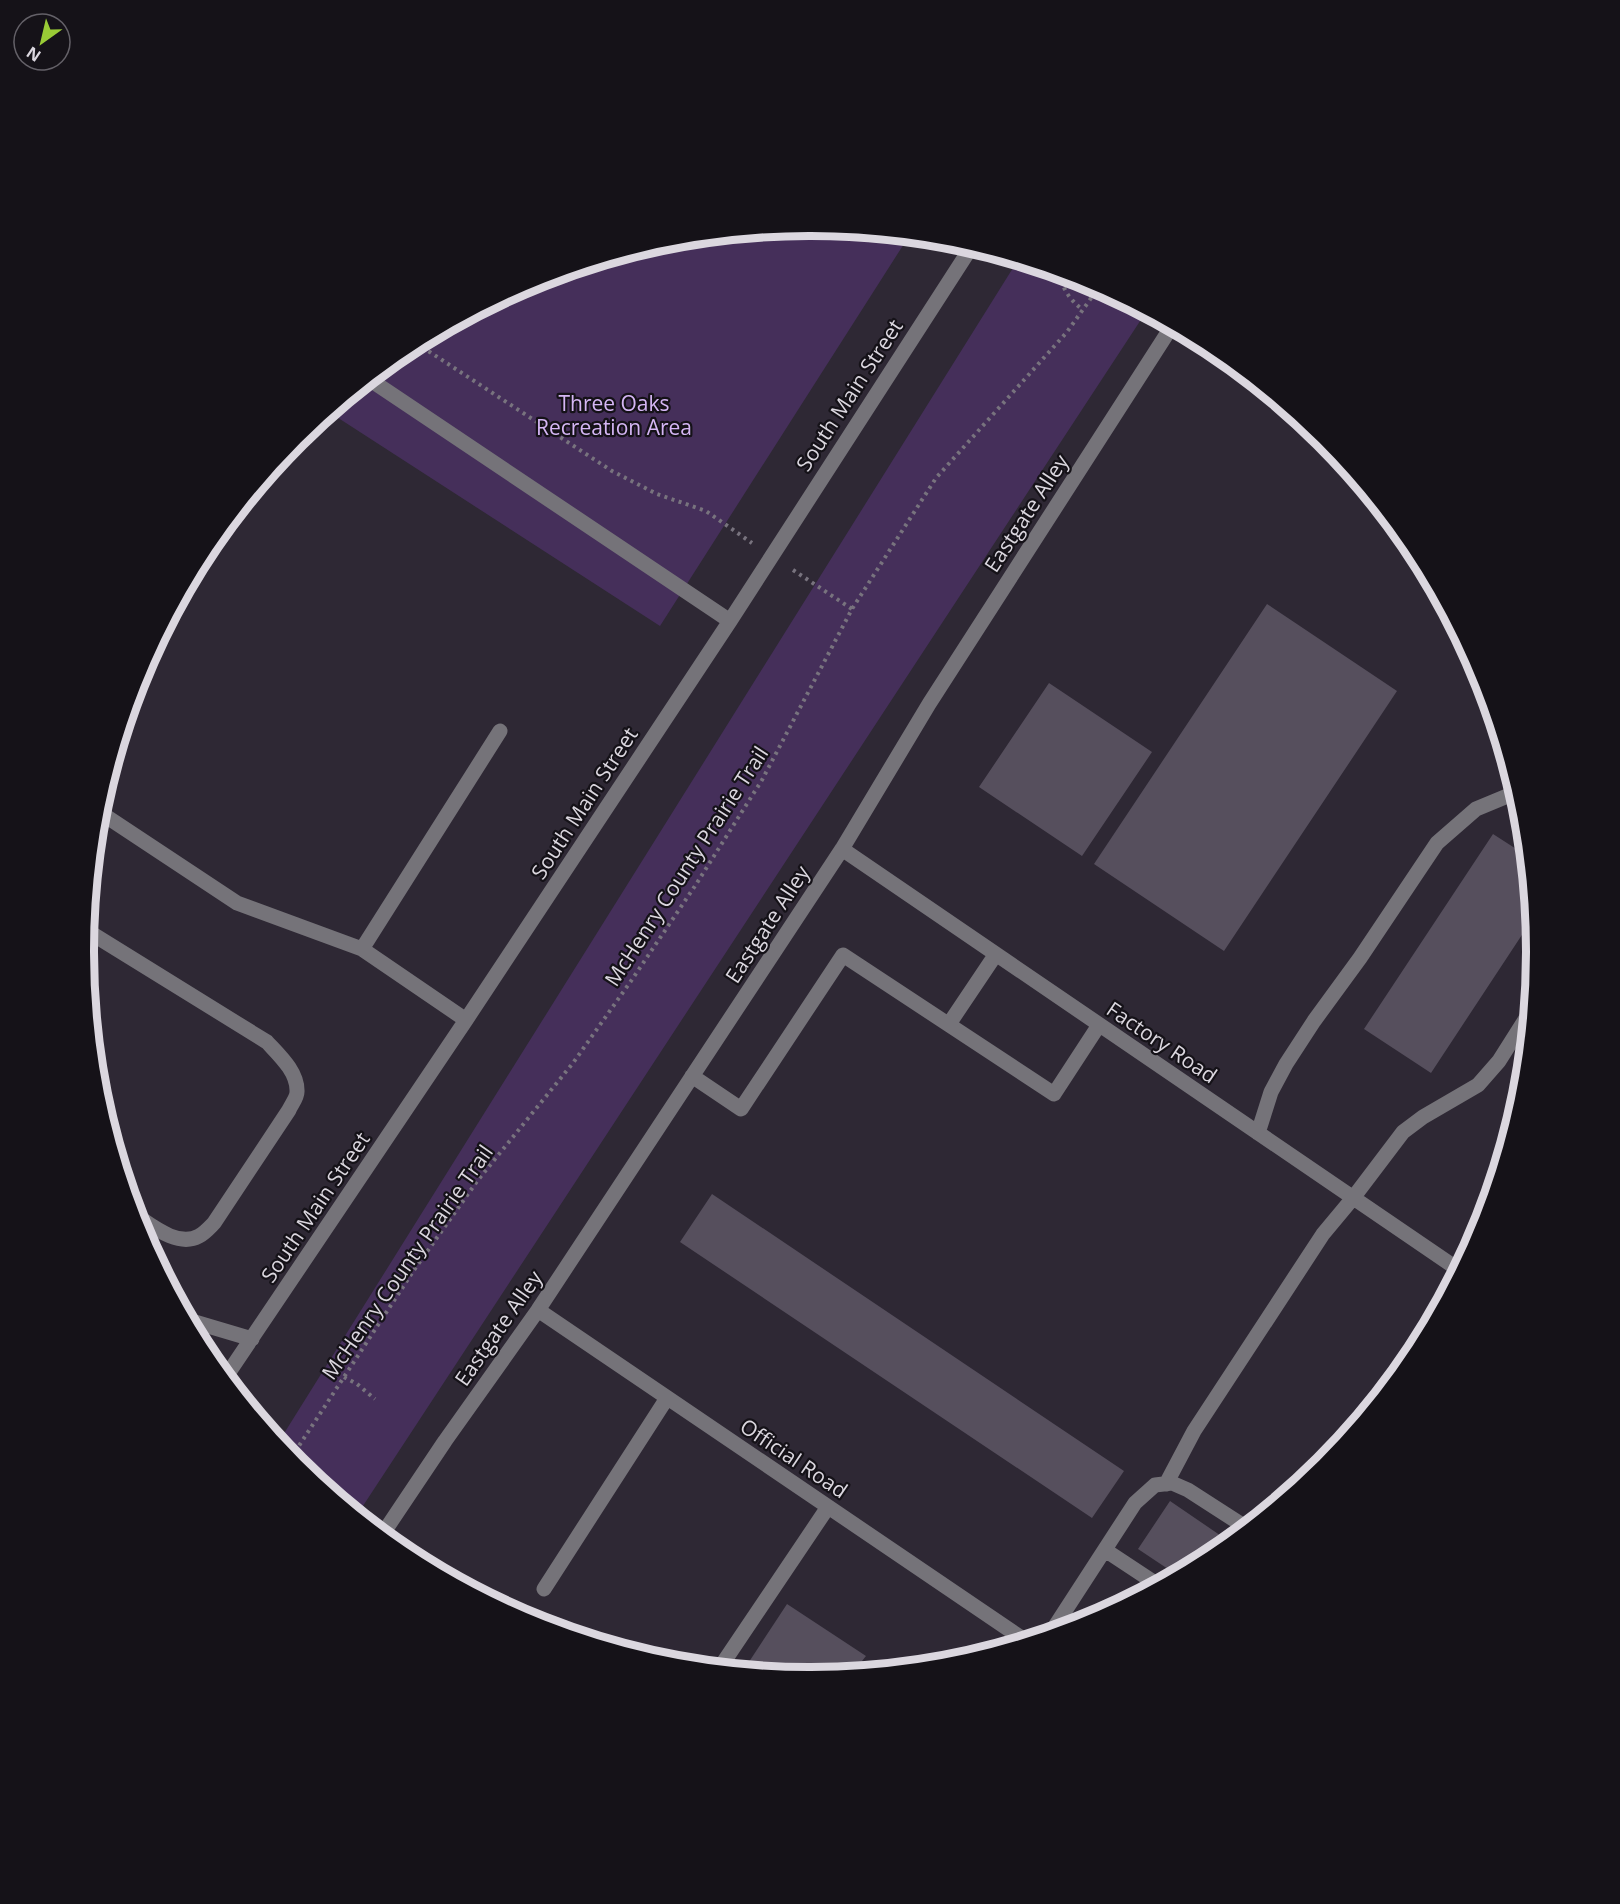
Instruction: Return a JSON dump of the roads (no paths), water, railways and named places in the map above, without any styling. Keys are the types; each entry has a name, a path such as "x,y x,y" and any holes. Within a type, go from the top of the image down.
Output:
{"street":[{"name":"South Main Street","path":"230,1371 730,621 770,555 967,254"},
{"name":"Eastgate Alley","path":"386,1529 538,1310 842,849 929,704 1168,332"},
{"path":"375,383 730,621"},
{"path":"362,949 500,731"},
{"path":"1258,1133 1271,1092 1286,1064 1437,843 1476,808 1508,795"},
{"path":"107,817 237,903 362,949 466,1020"},
{"name":"Factory Road","path":"842,849 1453,1266"},
{"path":"95,935 267,1042 293,1074 297,1093 289,1110 214,1223 199,1236 186,1239 163,1233 148,1223"},
{"path":"949,1024 996,954"},
{"path":"692,1076 741,1109 843,955 1054,1094 1099,1025"},
{"path":"1166,1484 1194,1431 1323,1234 1403,1132 1478,1085 1499,1061 1521,1026"},
{"name":"Official Road","path":"538,1310 1019,1636"},
{"path":"198,1323 252,1339"},
{"path":"544,1589 667,1398"},
{"path":"1057,1623 1135,1503 1155,1485 1172,1483 1188,1490 1240,1524"},
{"path":"724,1662 828,1507"},
{"path":"1105,1550 1151,1581"}],"park label":[{"name":"Three Oaks Recreation Area","path":"614,415"}]}
